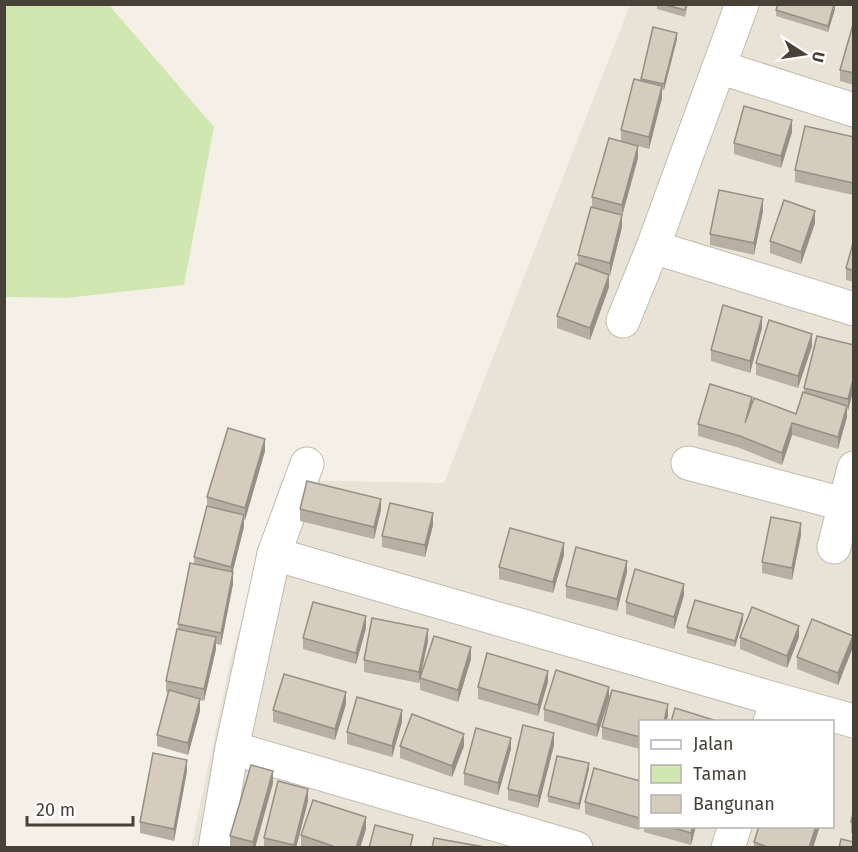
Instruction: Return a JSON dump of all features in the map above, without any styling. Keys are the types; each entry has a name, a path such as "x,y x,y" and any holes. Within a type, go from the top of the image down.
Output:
{"street":[{"path":"623,321 653,247 742,4"},
{"path":"719,67 854,110"},
{"path":"653,247 854,309"},
{"path":"215,848 232,748 274,554 307,464"},
{"path":"688,464 843,504"},
{"path":"834,547 843,504 854,468"},
{"path":"274,554 774,711 854,721"},
{"path":"232,748 576,848"},
{"path":"728,848 734,828"}],"shaded area":[{"path":"630,5 853,5 853,847 191,848 231,658 281,480 444,483"}],"green space":[{"path":"5,4 109,5 214,127 184,285 66,298 5,297"}],"building":[{"path":"662,4 686,4 685,10"},
{"path":"778,4 834,4 828,26 776,10"},
{"path":"854,21 854,73 840,70"},
{"path":"653,27 677,33 664,84 641,79"},
{"path":"634,79 662,86 649,137 621,130"},
{"path":"744,106 792,120 781,156 734,143"},
{"path":"805,126 854,137 853,183 795,170"},
{"path":"609,138 638,146 622,205 592,197"},
{"path":"719,190 763,199 754,243 710,234"},
{"path":"784,200 815,211 801,252 770,241"},
{"path":"591,207 622,215 610,263 578,255"},
{"path":"854,240 854,271 846,268"},
{"path":"576,263 609,275 590,328 557,316"},
{"path":"723,305 762,317 750,361 711,350"},
{"path":"769,320 812,334 798,376 756,363"},
{"path":"817,336 854,345 854,376 848,399 804,388"},
{"path":"710,384 752,397 745,423 754,398 796,414 803,392 847,406 838,437 792,423 782,453 740,436 698,424"},
{"path":"228,428 265,439 245,508 207,497"},
{"path":"307,481 381,499 374,527 300,509"},
{"path":"390,503 433,513 425,545 382,536"},
{"path":"207,506 244,515 231,567 194,557"},
{"path":"771,517 801,523 792,568 762,562"},
{"path":"510,528 564,543 553,582 499,567"},
{"path":"576,547 627,561 617,599 566,586"},
{"path":"190,563 233,572 221,633 178,624"},
{"path":"635,569 684,584 674,617 626,602"},
{"path":"695,600 743,614 735,641 687,627"},
{"path":"313,602 366,616 356,653 303,638"},
{"path":"752,607 799,626 787,656 740,637"},
{"path":"372,618 428,629 419,672 364,660"},
{"path":"812,619 853,636 838,673 797,657"},
{"path":"177,629 216,637 204,689 166,681"},
{"path":"434,636 471,647 458,690 420,678"},
{"path":"487,653 548,671 538,705 478,687"},
{"path":"556,670 609,687 597,725 544,709"},
{"path":"284,674 346,692 335,729 273,710"},
{"path":"169,690 200,699 188,743 157,735"},
{"path":"612,690 668,704 664,720 639,720 639,737 602,727"},
{"path":"357,697 402,710 392,746 347,732"},
{"path":"675,708 714,720 672,720"},
{"path":"412,714 464,734 452,766 400,746"},
{"path":"523,725 554,733 538,796 508,789"},
{"path":"476,728 511,738 498,783 464,773"},
{"path":"153,753 187,760 174,829 140,822"},
{"path":"557,756 589,763 579,804 548,796"},
{"path":"251,765 273,771 253,842 230,836"},
{"path":"594,768 639,781 639,818 585,802"},
{"path":"278,781 308,789 294,845 264,838"},
{"path":"313,800 366,817 356,848 338,848 301,835"},
{"path":"375,825 413,835 410,848 369,848"},
{"path":"674,828 692,828 691,833"},
{"path":"758,828 815,828 809,848 770,848 754,842"},
{"path":"434,838 484,847 484,848 432,848"},
{"path":"841,839 854,842 854,848 839,848"}]}
